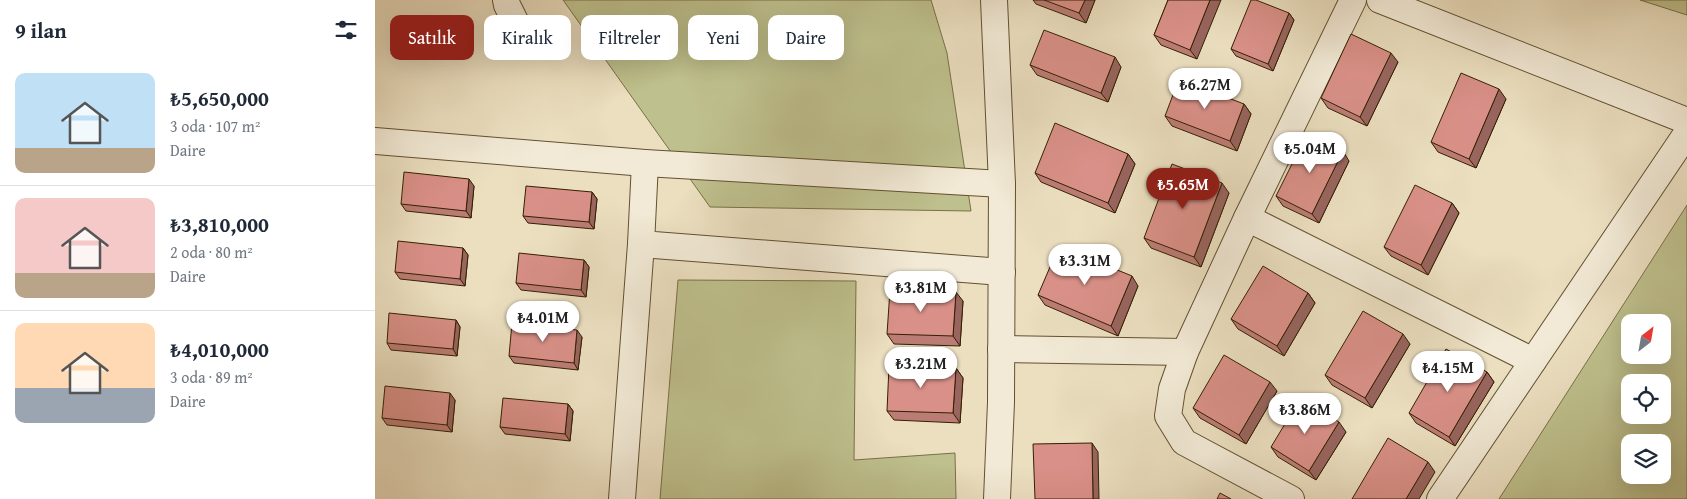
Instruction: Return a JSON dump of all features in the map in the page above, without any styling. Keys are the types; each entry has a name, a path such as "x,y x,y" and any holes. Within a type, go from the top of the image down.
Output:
{"street":[{"path":"506,0 512,15"},
{"path":"994,0 1002,184 1001,402 997,499"},
{"path":"1291,499 1184,442 1168,416 1172,390 1185,352 1247,218 1353,0"},
{"path":"1380,0 1687,121"},
{"path":"1440,499 1687,133"},
{"path":"375,141 645,163 1002,184"},
{"path":"621,499 641,244 645,163"},
{"path":"1247,218 1533,361"},
{"path":"641,244 1002,272"},
{"path":"1001,349 1185,352"}],"green space":[{"path":"563,0 931,0 947,53 971,211 710,207 606,60 678,60 678,15 581,15 581,25"},
{"path":"1640,0 1687,0 1687,15"},
{"path":"1687,205 1687,499 1499,499"},
{"path":"678,280 856,281 854,460 955,453 956,499 660,499"}],"building":[{"path":"1044,0 1085,0 1079,13"},
{"path":"1168,0 1210,0 1190,50 1154,35"},
{"path":"1251,0 1256,0 1289,13 1268,64 1231,49"},
{"path":"1044,30 1115,57 1101,93 1030,65"},
{"path":"1351,34 1391,53 1360,117 1321,98"},
{"path":"1461,73 1499,89 1469,159 1431,142"},
{"path":"1179,79 1244,104 1230,141 1165,116"},
{"path":"1055,123 1128,154 1108,203 1035,173"},
{"path":"1307,134 1343,151 1312,214 1276,196"},
{"path":"1172,164 1222,183 1194,257 1144,238"},
{"path":"404,172 469,179 466,211 401,204"},
{"path":"1415,185 1452,203 1421,265 1384,247"},
{"path":"526,186 592,192 589,222 523,216"},
{"path":"398,241 463,248 460,279 395,272"},
{"path":"1059,246 1132,276 1111,326 1038,295"},
{"path":"519,253 584,260 581,290 516,283"},
{"path":"1263,266 1308,293 1277,346 1231,319"},
{"path":"890,290 956,292 953,336 887,334"},
{"path":"1363,311 1403,334 1365,398 1325,375"},
{"path":"389,313 456,320 453,349 387,343"},
{"path":"512,323 577,330 574,363 509,356"},
{"path":"1446,349 1487,372 1449,437 1409,413"},
{"path":"1224,355 1270,382 1239,435 1193,408"},
{"path":"889,366 956,368 953,413 887,411"},
{"path":"385,386 450,393 447,425 382,418"},
{"path":"503,398 568,404 565,434 500,427"},
{"path":"1300,399 1339,422 1309,471 1271,447"},
{"path":"1388,438 1428,462 1406,499 1352,499"},
{"path":"1092,443 1093,499 1035,499 1033,444"},
{"path":"1220,493 1231,499 1217,499"}]}
